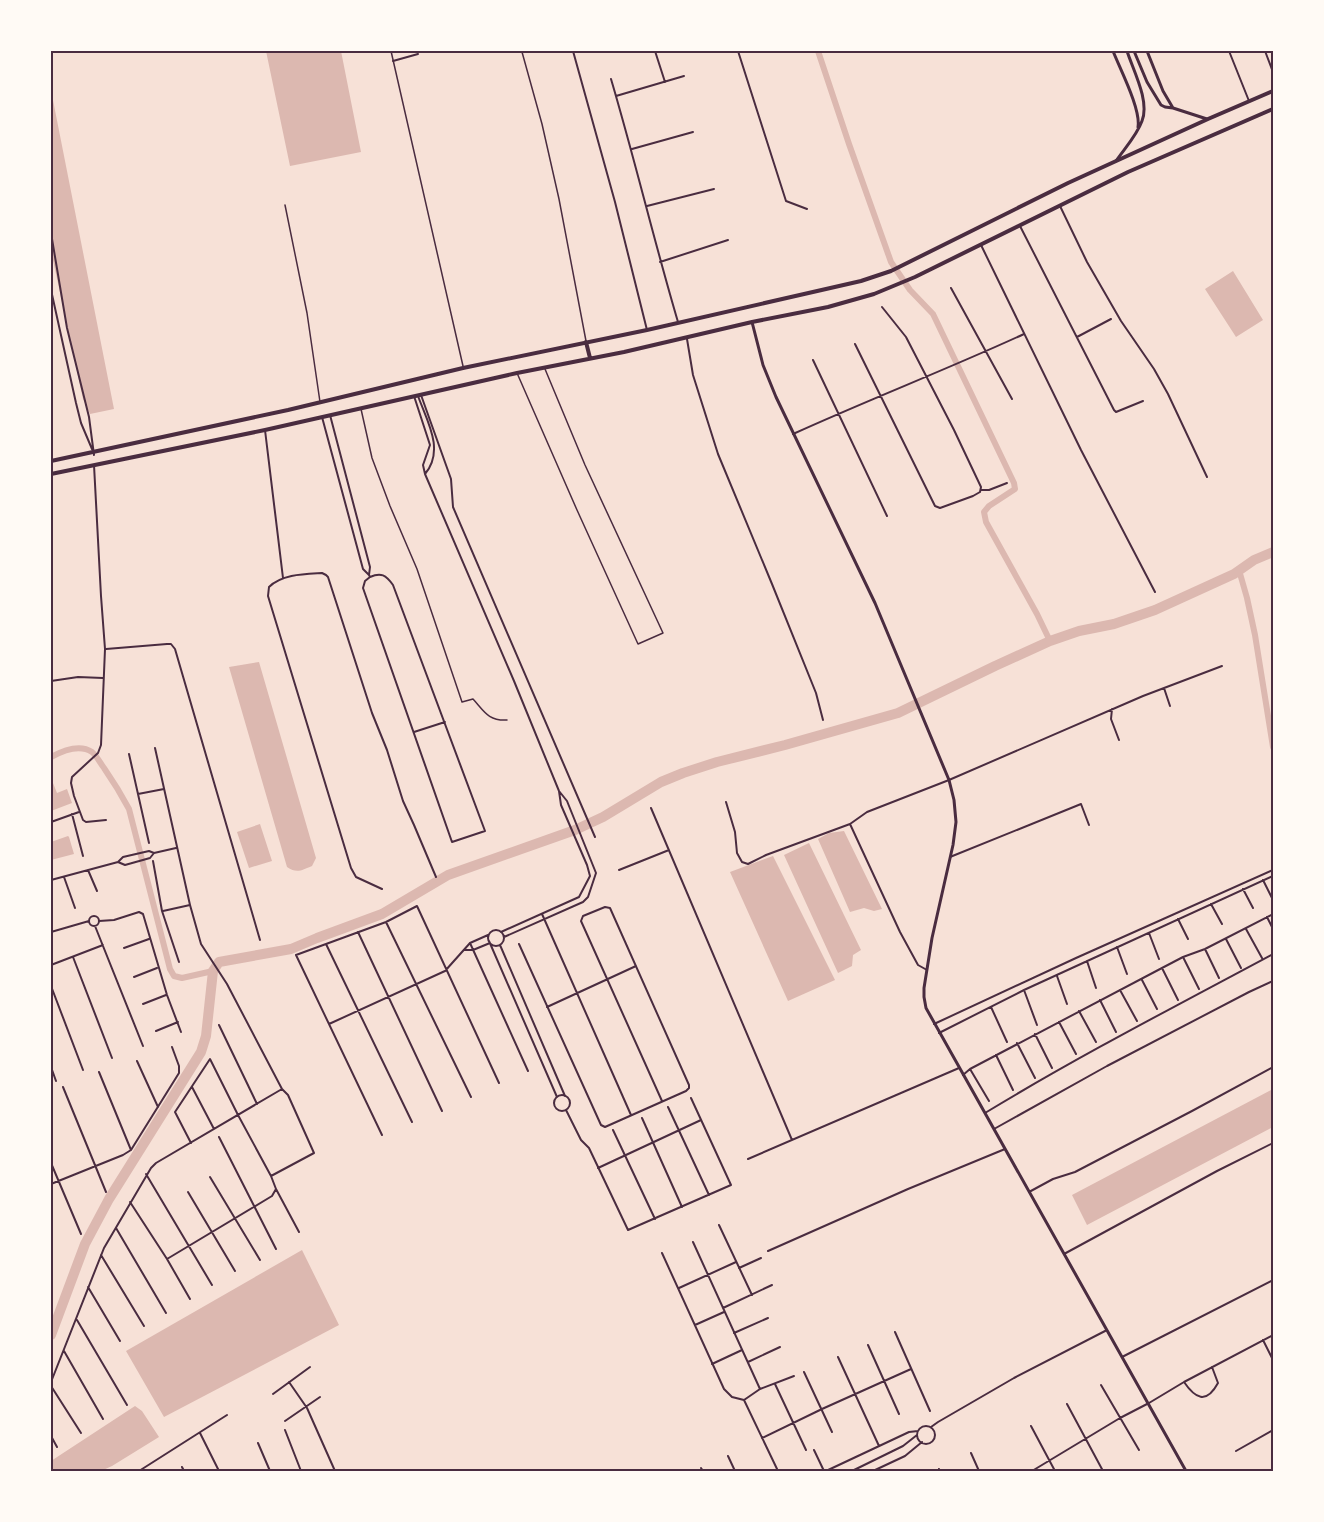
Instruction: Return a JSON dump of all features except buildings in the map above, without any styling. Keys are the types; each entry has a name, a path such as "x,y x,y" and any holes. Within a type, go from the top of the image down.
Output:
{"main road":[{"path":"51,460 94,454 463,368 647,330 861,281 891,271 1016,208 1273,91"},
{"path":"51,474 265,430 851,301 897,286 1128,172 1273,109"},
{"path":"586,342 590,358"}],"street":[{"path":"573,51 615,202 647,330"},
{"path":"655,51 665,82"},
{"path":"738,51 786,201 807,209"},
{"path":"1113,51 1135,105 1139,122 1137,131"},
{"path":"1115,162 1137,131 1145,111 1143,98 1127,51"},
{"path":"1134,51 1161,105 1208,119"},
{"path":"1147,51 1163,91 1173,108"},
{"path":"1229,51 1249,101"},
{"path":"1265,51 1273,72"},
{"path":"393,61 418,54"},
{"path":"616,96 684,76"},
{"path":"611,79 678,322"},
{"path":"631,149 693,132"},
{"path":"647,206 714,189"},
{"path":"1060,206 1087,262 1121,321 1168,394 1207,477"},
{"path":"1020,226 1115,412 1143,401"},
{"path":"51,233 68,328 89,417 94,454"},
{"path":"660,262 728,240"},
{"path":"981,245 1081,450 1155,592"},
{"path":"951,288 1012,399"},
{"path":"51,290 81,423 94,454"},
{"path":"882,307 906,337 954,430 981,490"},
{"path":"1077,337 1112,319"},
{"path":"752,322 763,365 776,397 875,603 949,780 956,810 956,822 927,970 924,998 926,1008 1186,1471"},
{"path":"793,435 1024,334"},
{"path":"687,337 693,375 718,454 816,693 823,720"},
{"path":"855,344 935,506 940,508 973,496 981,490 989,490 1007,483"},
{"path":"813,360 887,516"},
{"path":"418,396 435,444 431,465 425,474"},
{"path":"418,396 430,445 423,465 425,474 519,691 590,876 581,896 501,932"},
{"path":"418,396 451,479 453,507 594,835"},
{"path":"330,415 370,567 369,576 363,588 452,842 485,831 393,585 382,575 369,576"},
{"path":"322,417 363,569 369,576"},
{"path":"265,430 283,578"},
{"path":"430,445 435,444"},
{"path":"94,465 105,649 101,745 97,754 72,777 81,816 86,822 106,820"},
{"path":"382,889 356,878 351,868 268,596 269,587 283,578 322,573 328,577 360,680 387,750 403,801 436,877"},
{"path":"105,649 167,644 173,646 260,940"},
{"path":"726,802 735,832 737,853 740,860 747,864 850,824 867,812 949,780 1112,709 1222,666"},
{"path":"51,681 103,678"},
{"path":"1164,688 1170,706"},
{"path":"1112,709 1111,719 1119,740"},
{"path":"414,732 445,722"},
{"path":"155,748 201,945 227,984 282,1089 288,1095 314,1153 272,1176"},
{"path":"129,754 149,843"},
{"path":"138,794 165,789"},
{"path":"504,937 586,900 596,876 593,862 567,801 559,791"},
{"path":"950,857 1081,804 1089,825"},
{"path":"651,808 792,1140"},
{"path":"51,822 79,812"},
{"path":"72,814 83,856"},
{"path":"850,824 900,932 918,965 927,970"},
{"path":"51,880 118,862 123,857 178,847"},
{"path":"619,870 669,850"},
{"path":"118,862 125,865 150,858 154,853"},
{"path":"153,861 162,911 179,962"},
{"path":"587,865 593,862"},
{"path":"88,870 97,891"},
{"path":"934,1024 1273,870"},
{"path":"64,876 75,908"},
{"path":"939,1033 1024,990 1273,876"},
{"path":"1263,880 1272,898"},
{"path":"1243,889 1253,908"},
{"path":"1211,904 1222,924"},
{"path":"162,911 190,905"},
{"path":"382,1136 296,955 386,922 417,906 500,1083"},
{"path":"519,944 601,1125 605,1127 686,1091 689,1088 610,908 605,907 583,916 580,921 662,1101"},
{"path":"99,921 114,920 141,912 144,916 166,995 181,1032"},
{"path":"542,914 631,1115"},
{"path":"963,1075 1017,1043 1141,978 1205,949 1273,914"},
{"path":"51,932 89,921 93,916 98,917 99,921"},
{"path":"1267,917 1273,929"},
{"path":"1178,919 1188,939"},
{"path":"89,921 95,926 143,1046"},
{"path":"95,926 99,921"},
{"path":"386,922 471,1097"},
{"path":"1246,928 1262,958"},
{"path":"329,1024 446,969 470,943 488,935 493,930 501,932 504,937 500,945"},
{"path":"358,932 442,1111"},
{"path":"1149,933 1159,959"},
{"path":"488,935 556,1097 554,1102 556,1108 561,1111 566,1110 570,1103 500,945"},
{"path":"1225,938 1241,968"},
{"path":"124,948 150,939"},
{"path":"489,942 500,945"},
{"path":"463,950 473,950 489,942"},
{"path":"470,943 528,1071"},
{"path":"326,944 412,1122"},
{"path":"51,965 103,945"},
{"path":"1117,948 1127,974"},
{"path":"1205,949 1219,978"},
{"path":"985,1113 1084,1055 1273,954"},
{"path":"73,957 112,1058"},
{"path":"1183,957 1199,989"},
{"path":"1087,961 1096,988"},
{"path":"547,1007 636,966"},
{"path":"134,977 158,968"},
{"path":"1162,968 1178,1000"},
{"path":"1057,975 1067,1004"},
{"path":"1141,978 1157,1009"},
{"path":"994,1129 1107,1066 1273,981"},
{"path":"51,986 83,1070"},
{"path":"1024,990 1037,1025"},
{"path":"1120,990 1137,1021"},
{"path":"143,1004 166,995"},
{"path":"1100,1000 1116,1032"},
{"path":"991,1007 1007,1042"},
{"path":"1079,1011 1096,1042"},
{"path":"522,1017 530,1014"},
{"path":"1059,1021 1076,1054"},
{"path":"156,1031 178,1022"},
{"path":"219,1026 257,1104"},
{"path":"1035,1034 1052,1068"},
{"path":"1017,1043 1035,1078"},
{"path":"51,1184 131,1150 180,1070 172,1047"},
{"path":"996,1055 1013,1090"},
{"path":"191,1143 175,1112 210,1059 299,1232"},
{"path":"137,1061 158,1107"},
{"path":"51,1067 56,1080"},
{"path":"748,1159 959,1068"},
{"path":"1029,1192 1053,1179 1075,1172 1273,1068"},
{"path":"970,1069 989,1101"},
{"path":"99,1072 131,1150"},
{"path":"192,1086 214,1130"},
{"path":"63,1087 106,1192"},
{"path":"81,1433 51,1384 101,1255 146,1174 156,1163 282,1089"},
{"path":"556,1097 565,1096"},
{"path":"566,1110 581,1140 589,1148 628,1230 731,1185 691,1098"},
{"path":"668,1107 709,1195"},
{"path":"642,1118 682,1207"},
{"path":"598,1168 701,1120"},
{"path":"613,1130 655,1218"},
{"path":"219,1137 276,1248"},
{"path":"1064,1254 1273,1143"},
{"path":"768,1251 1005,1149"},
{"path":"51,1163 81,1234"},
{"path":"146,1174 212,1285"},
{"path":"210,1177 260,1260"},
{"path":"167,1259 272,1196 276,1190"},
{"path":"188,1192 235,1271"},
{"path":"130,1202 190,1299"},
{"path":"719,1226 752,1295"},
{"path":"116,1228 166,1313"},
{"path":"693,1242 760,1389"},
{"path":"662,1253 727,1393 744,1400 760,1389 794,1376"},
{"path":"101,1255 144,1326"},
{"path":"739,1268 761,1258"},
{"path":"679,1288 736,1262"},
{"path":"1122,1357 1273,1280"},
{"path":"723,1308 772,1285"},
{"path":"88,1287 120,1341"},
{"path":"695,1325 724,1312"},
{"path":"76,1318 128,1405"},
{"path":"734,1334 768,1318"},
{"path":"814,1450 825,1471 909,1432 918,1431 924,1426 931,1427 1014,1378 1107,1330"},
{"path":"895,1332 930,1411"},
{"path":"1032,1471 1120,1418 1273,1335"},
{"path":"1263,1340 1273,1360"},
{"path":"868,1345 899,1413"},
{"path":"747,1362 780,1347"},
{"path":"63,1350 103,1419"},
{"path":"712,1364 742,1350"},
{"path":"838,1357 879,1446"},
{"path":"1184,1382 1195,1396 1201,1398 1206,1396 1215,1389 1218,1383 1212,1367"},
{"path":"273,1394 310,1368"},
{"path":"762,1438 911,1368"},
{"path":"804,1372 832,1432"},
{"path":"289,1382 307,1406 335,1471"},
{"path":"775,1384 806,1450"},
{"path":"1101,1384 1139,1450"},
{"path":"285,1421 320,1397"},
{"path":"744,1400 778,1471"},
{"path":"1068,1404 1103,1471"},
{"path":"139,1471 227,1415"},
{"path":"1031,1426 1055,1471"},
{"path":"917,1435 922,1442 929,1443 934,1440 935,1434 931,1427"},
{"path":"285,1430 301,1471"},
{"path":"1236,1451 1273,1430"},
{"path":"852,1471 903,1446 917,1435 918,1431"},
{"path":"200,1433 219,1471"},
{"path":"51,1436 57,1447"},
{"path":"873,1471 905,1456 922,1442"},
{"path":"258,1443 270,1471"},
{"path":"971,1453 979,1471"},
{"path":"728,1456 735,1471"},
{"path":"182,1467 184,1471"}],"lane":[{"path":"391,51 463,368"},
{"path":"522,52 542,124 559,199 586,342"},
{"path":"285,206 307,313 320,402"},
{"path":"518,374 638,644 663,633 590,476 545,368"},
{"path":"360,408 372,458 417,569 462,702 472,699 487,715 497,721 507,720"}],"shaded area":[{"path":"266,51 341,51 361,152 290,166"},
{"path":"51,90 114,409 90,414 83,399 51,251"},
{"path":"1233,271 1263,320 1236,337 1205,289"},
{"path":"259,662 316,858 312,866 300,871 287,867 229,667"},
{"path":"51,778 57,793 67,789 72,803 51,811"},
{"path":"260,824 272,861 249,868 237,832"},
{"path":"844,831 882,909 874,911 864,908 850,912 818,839 829,833"},
{"path":"69,837 74,854 51,860 51,842"},
{"path":"809,843 861,950 853,955 852,966 838,973 784,855"},
{"path":"773,856 835,980 788,1001 730,872"},
{"path":"1273,1089 1273,1127 1087,1225 1072,1195"},
{"path":"302,1250 339,1325 164,1417 126,1351"},
{"path":"135,1406 142,1411 159,1437 101,1471 51,1471 51,1461"}],"waterway":[{"path":"818,51 891,262 910,290 933,314 1014,483 1015,489 989,506 984,512 986,522 1050,641"},
{"path":"51,1335 85,1244 109,1199 201,1052 206,1036 213,971 219,962 291,949 382,914 448,875 575,830 603,817 661,782 683,773 898,713 1050,641 1079,631 1114,624 1155,610 1234,574 1254,560 1273,552"},
{"path":"1239,570 1255,635 1273,747"},
{"path":"51,757 77,748 95,755 129,809 170,969 174,976 182,978 213,971"}]}
